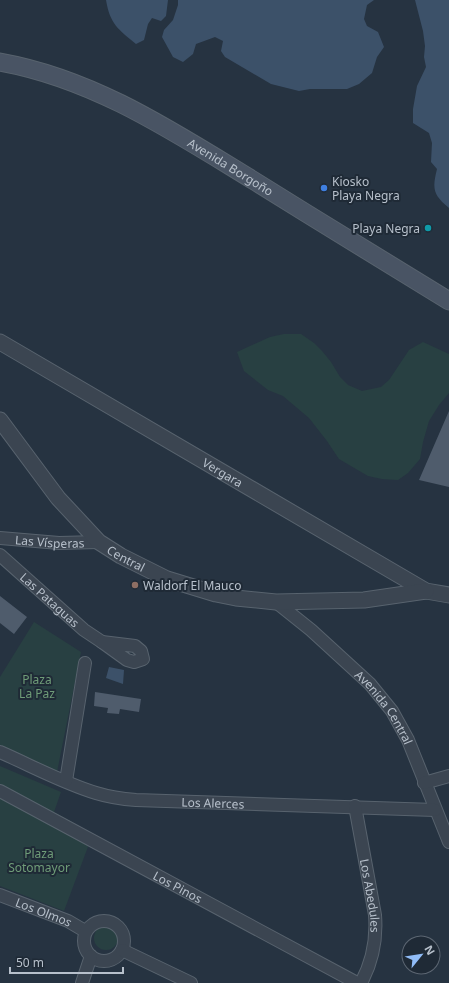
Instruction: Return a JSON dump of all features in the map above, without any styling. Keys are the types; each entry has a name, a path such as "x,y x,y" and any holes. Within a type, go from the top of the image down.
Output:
{"main road":[{"name":"Avenida Borgoño","path":"0,62 59,76 83,85 130,108 234,169 449,301"}],"street":[{"name":"Vergara","path":"0,342 426,591 449,595"},
{"name":"Central","path":"0,420 58,498 99,542 121,556 167,579 191,587 236,598 276,602 364,600 426,591"},
{"name":"Las Vísperas","path":"0,538 59,543 99,542"},
{"name":"Las Pataguas","path":"0,555 84,630 102,642"},
{"name":"Avenida Central","path":"276,602 317,635 383,698 406,735 449,842"},
{"path":"66,781 85,663"},
{"name":"Los Alerces","path":"0,752 66,781 97,793 116,798 136,800 355,806 435,810"},
{"path":"424,782 449,776"},
{"name":"Los Pinos","path":"0,791 357,983"},
{"name":"Los Abedules","path":"355,806 375,916 376,929 372,957 361,983"},
{"name":"Los Olmos","path":"0,895 68,922 86,931"},
{"name":"Los Olmos","path":"91,956 86,951 83,938 89,926 101,920 113,922 122,931 124,944 122,950"},
{"path":"82,983 91,956 102,961 108,961 118,955 122,950 191,983"}],"green space":[{"path":"284,334 301,334 314,343 331,362 340,377 348,385 362,391 381,387 389,380 409,350 423,342 449,354 449,393 429,421 420,459 408,473 398,480 382,479 368,476 339,459 309,418 283,396 268,390 244,371 237,352 270,337"},
{"name":"Plaza La Paz","path":"34,622 81,652 57,772 0,745 0,677"},
{"name":"Plaza Sotomayor","path":"0,766 61,792 54,812 72,822 69,834 89,844 64,911 0,886"},
{"path":"106,926 114,930 118,938 114,946 106,950 98,946 94,938 98,930"}],"water":[{"path":"106,0 168,0 166,16 161,21 152,18 148,24 144,40 136,44 124,34 113,21"},
{"path":"178,0 374,0 367,5 364,19 367,26 378,32 384,47 377,57 372,73 359,84 347,89 310,89 299,91 271,84 225,57 221,51 223,41 215,37 196,44 193,54 183,62 173,57 162,37 164,30 173,20 178,5"},
{"path":"415,0 449,0 449,208 440,199 435,191 434,187 437,169 431,162 432,143 429,133 413,123 413,109 417,86 426,67 423,31"},
{"path":"109,667 124,670 123,684 106,678"}],"building":[{"path":"449,411 449,487 419,480"},
{"path":"0,596 27,617 14,634 0,623"},
{"path":"95,692 141,699 139,712 120,709 119,714 107,713 108,708 94,706"}],"place":[{"name":"Kiosko Playa Negra","path":"324,188"},
{"name":"Playa Negra","path":"428,228"},
{"name":"Waldorf El Mauco","path":"135,585"}]}
